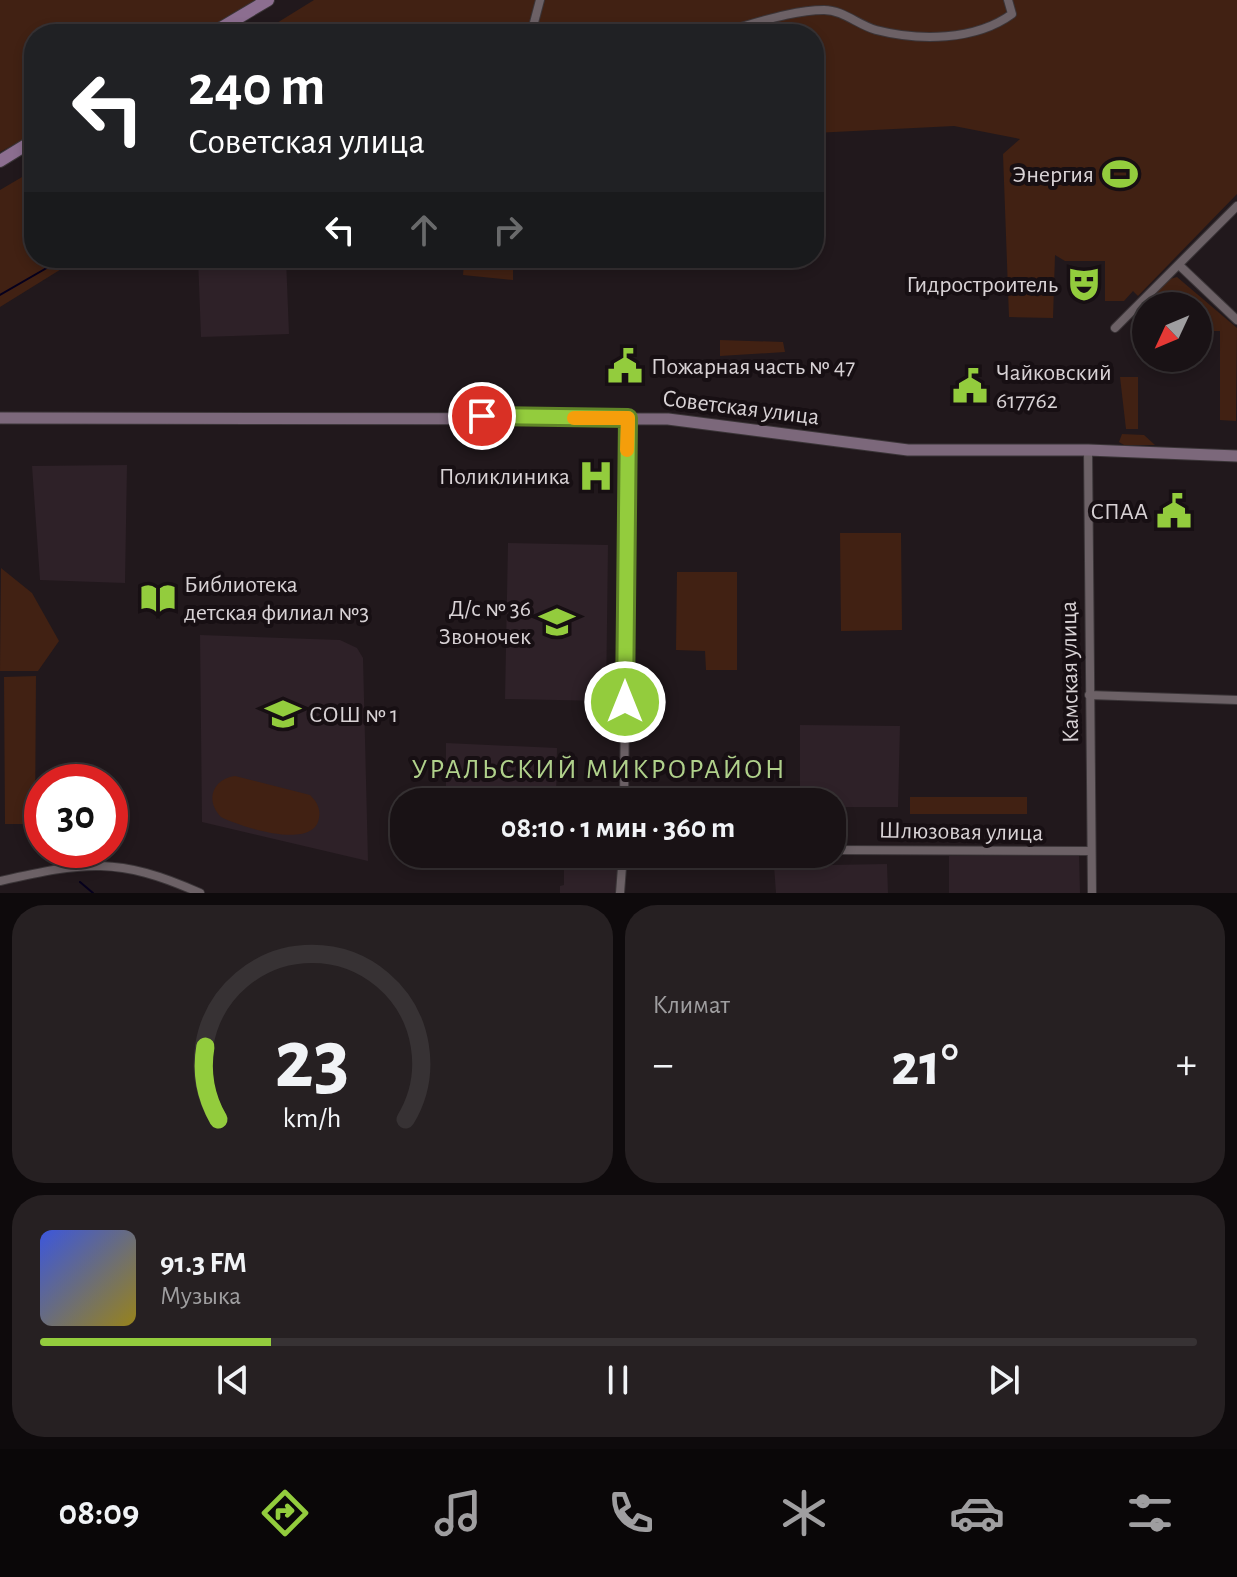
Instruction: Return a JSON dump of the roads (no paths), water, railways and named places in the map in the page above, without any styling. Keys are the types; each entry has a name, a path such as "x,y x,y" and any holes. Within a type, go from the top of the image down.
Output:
{"main road":[{"path":"230,24 268,0"},
{"path":"0,161 24,146"},
{"name":"Советская улица","path":"0,418 628,418 683,420 908,450 1088,450 1237,456"}],"street":[{"path":"534,24 540,0"},
{"path":"760,24 824,10 884,31 947,36 992,28 1012,14 1008,0"},
{"path":"1115,328 1237,206"},
{"path":"1179,265 1237,320"},
{"path":"624,788 628,418"},
{"name":"Камская улица","path":"1088,450 1092,893"},
{"path":"1089,695 1237,700"},
{"name":"Шлюзовая улица","path":"846,850 1091,851"},
{"path":"0,881 88,864 135,868 200,893"},
{"path":"620,893 622,868"}],"waterway":[{"path":"0,295 47,268"},
{"path":"80,882 93,893"}],"place":[{"name":"Энергия","path":"1120,174"},
{"name":"Гидростроитель","path":"1084,284"},
{"name":"Пожарная часть № 47","path":"625,366"},
{"name":"Чайковский 617762","path":"970,386"},
{"name":"Поликлиника","path":"596,476"},
{"name":"СПАА","path":"1174,511"},
{"name":"Библиотека детская филиал №3","path":"158,598"},
{"name":"Д/с № 36 Звоночек","path":"557,622"},
{"name":"СОШ № 1","path":"283,714"}],"district":[{"name":"УРАЛЬСКИЙ МИКРОРАЙОН","path":"599,768"}]}
